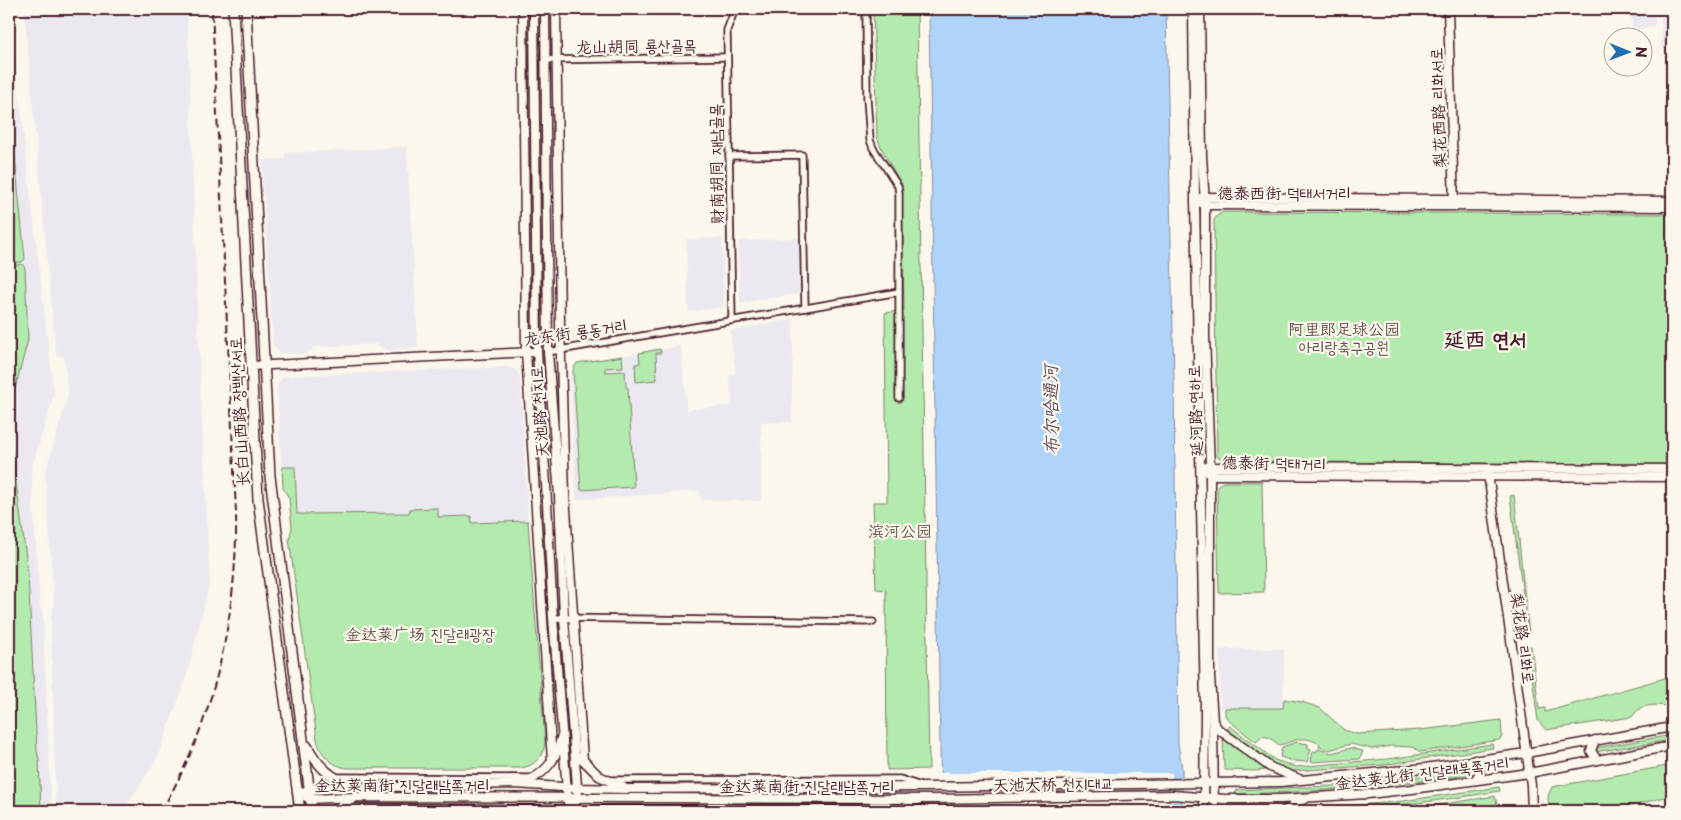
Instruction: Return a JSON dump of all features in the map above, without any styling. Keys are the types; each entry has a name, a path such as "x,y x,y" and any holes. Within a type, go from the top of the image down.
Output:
{"main road":[{"name":"长白山西路 장백산서로","path":"233,9 250,366 260,516 300,811"},
{"name":"长白山西路 장백산서로","path":"246,9 273,508 312,811"},
{"name":"天池路 천지로","path":"523,9 526,352 552,761"},
{"name":"天池路 천지로","path":"534,9 537,352 553,618 569,810"},
{"name":"天池路 천지로","path":"545,9 548,352 559,496 564,618 578,799"},
{"name":"天池路 천지로","path":"556,9 560,324 565,495 583,760"},
{"name":"延河路 연하로","path":"1193,9 1205,690 1204,811"},
{"name":"延河路 연하로","path":"1200,9 1202,156 1205,201 1205,336 1210,470 1210,676 1214,722 1214,811"},
{"name":"梨花西路 리화서로","path":"1448,9 1454,203"},
{"name":"德泰西街 덕태서거리","path":"1195,201 1672,207"},
{"name":"德泰西街 덕태서거리","path":"1454,203 1672,201"},
{"name":"龙东街 룡동거리","path":"250,366 548,352"},
{"name":"德泰街 덕태거리","path":"1488,472 1672,469"},
{"name":"德泰街 덕태거리","path":"1200,470 1488,472 1672,477"},
{"name":"梨花路 리화로","path":"1488,472 1529,773 1532,811"},
{"path":"536,503 546,484"},
{"path":"1214,722 1218,729 1263,762 1282,773 1303,780"},
{"name":"金达莱北街 진달래북쪽거리","path":"1172,784 1303,780 1408,770 1672,727"},
{"path":"515,784 532,778 548,768 560,745 562,728"},
{"path":"1595,740 1591,751 1597,760"},
{"path":"291,743 304,742 317,764 354,792 335,810"},
{"name":"金达莱北街 진달래북쪽거리","path":"1172,795 1214,798 1307,798 1368,794 1529,773 1672,746"},
{"path":"574,751 606,780 627,789"},
{"path":"1475,760 1481,772 1475,780"},
{"name":"金达莱南街 진달래남쪽거리","path":"298,794 311,799 354,792 515,784 627,789 934,787"},
{"name":"天池大桥 천지대교","path":"934,787 1172,784"},
{"name":"金达莱南街 진달래남쪽거리","path":"298,794 310,788 354,792 578,799 930,798"},
{"name":"天池大桥 천지대교","path":"930,798 1172,795"},
{"path":"1284,811 1307,798"},
{"path":"569,810 578,799"}],"street":[{"name":"财南胡同 재남골목","path":"732,320 727,30 735,9"},
{"path":"866,9 867,99 870,140 873,148 898,186 899,193 899,398"},
{"name":"龙山胡同 룡산골목","path":"546,60 727,57"},
{"path":"729,156 802,155 805,308"},
{"name":"龙东街 룡동거리","path":"548,352 899,292"},
{"path":"553,618 873,622"},
{"name":"金达莱南街 진달래남쪽거리","path":"333,777 532,778"},
{"name":"金达莱南街 진달래남쪽거리","path":"606,780 627,778 900,779 925,787"},
{"name":"金达莱南街 진달래남쪽거리","path":"335,810 362,807 569,810 900,808 930,798"}],"shaded area":[{"path":"24,9 187,9 200,377 210,582 185,682 157,759 123,811 56,811 51,617 54,605 45,473 68,396 64,356 56,356"},
{"path":"1631,9 1672,9 1672,49 1661,49 1661,16 1655,16 1655,25 1651,28 1632,28"},
{"path":"9,10 54,394 31,471 40,608 43,614 51,811 9,811"},
{"path":"407,147 418,348 385,350 377,344 314,347 306,354 279,353 273,345 262,160 285,159 285,153"},
{"path":"722,238 724,307 688,312 686,239"},
{"path":"800,238 801,293 740,303 738,241"},
{"path":"793,319 792,422 761,422 761,501 701,500 700,491 576,500 570,375 577,363 681,346 687,410 732,405 729,375 736,373 730,331"},
{"path":"507,367 516,370 520,378 528,521 471,523 471,516 438,517 437,508 410,509 410,513 290,514 289,498 283,488 277,388 283,377"},
{"path":"1219,649 1284,649 1283,708 1220,708"}],"green space":[{"name":"滨河公园","path":"873,9 917,9 929,769 887,770 886,590 876,589 873,502 887,502 885,313 904,310 902,188 877,137"},
{"path":"9,98 25,259 22,262 9,263"},
{"name":"阿里郎足球公园 아리랑축구공원","path":"1223,212 1672,214 1672,464 1284,462 1229,461 1221,459 1217,456 1214,220"},
{"path":"22,264 25,268 28,340 9,411 9,266"},
{"path":"660,349 661,353 656,353 657,380 636,382 635,364 640,363 639,353"},
{"path":"622,356 623,367 605,368 605,372 625,371 626,387 628,388 634,487 581,490 573,370 577,363"},
{"path":"9,428 28,573 41,811 9,811"},
{"name":"金达莱广场 진달래광장","path":"282,467 295,467 297,514 409,513 410,509 438,508 438,517 471,516 472,523 528,521 545,742 541,756 534,763 521,768 347,768 336,765 323,754 317,739 289,539 292,528 289,498 283,488"},
{"path":"1223,482 1262,482 1264,592 1219,593 1217,488"},
{"path":"1514,495 1529,634 1510,496"},
{"path":"1528,646 1531,646 1539,709 1545,708 1545,712 1672,676 1672,706 1645,706 1632,717 1546,730 1538,721"},
{"path":"1284,699 1320,708 1344,730 1357,734 1420,730 1501,720 1502,737 1499,740 1420,752 1413,747 1391,746 1372,749 1351,744 1329,750 1319,747 1320,744 1308,739 1299,739 1279,745 1270,738 1263,736 1256,742 1228,720 1225,715 1225,708 1283,708"},
{"path":"1230,726 1275,760 1296,767 1388,759 1492,744 1493,748 1383,765 1292,771 1266,760 1227,730"},
{"path":"1672,735 1672,740 1594,752 1595,748"},
{"path":"1223,737 1267,770 1225,770"},
{"path":"1297,742 1308,744 1308,748 1311,749 1307,762 1293,761 1280,757 1282,747"},
{"path":"1351,748 1363,751 1360,759 1311,762 1313,751 1316,752 1318,749 1331,753"},
{"path":"1672,765 1672,795 1614,811 1549,811 1548,796 1552,787"},
{"path":"1473,769 1476,771 1474,774 1356,788 1297,792 1235,793 1237,790 1356,785"},
{"path":"1499,787 1500,791 1374,808 1297,811 1403,801"},
{"path":"1495,796 1497,804 1483,810 1455,812 1431,806"}],"water":[{"name":"布尔哈通河","path":"929,9 1166,9 1174,380 1178,743 1182,769 1182,811 941,811"}],"pier":[{"path":"937,773 1172,773 1172,810 938,810"}],"railway":[{"path":"161,811 180,777 209,705 227,629 236,551 236,512 212,9"}],"district":[{"name":"延西 연서","path":"1485,338"}]}
